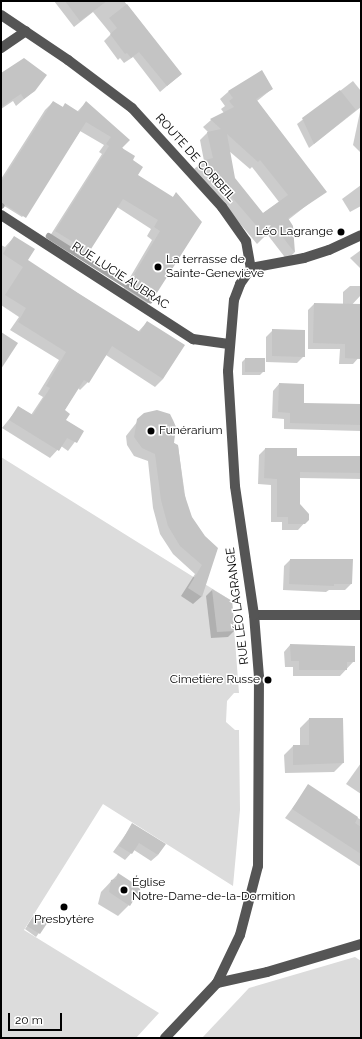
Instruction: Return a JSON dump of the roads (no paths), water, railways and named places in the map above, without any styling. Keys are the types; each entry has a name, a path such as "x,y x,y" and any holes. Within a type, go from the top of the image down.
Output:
{"street":[{"name":"ROUTE DE CORBEIL","path":"1,15 109,90 147,124 222,207 246,241 250,268"},
{"path":"1,48 26,31"},
{"name":"RUE LUCIE AUBRAC","path":"1,215 193,339 229,344"},
{"path":"250,268 304,258 329,250 361,235"},
{"name":"RUE LÉO LAGRANGE","path":"165,1038 217,983 240,935 258,866 259,677 254,615 235,486 228,371 229,344 234,300 240,284 250,268"},
{"path":"254,615 361,615"},
{"path":"217,983 267,972 361,944"}],"waterway":[{"path":"49,236 150,300"}],"place":[{"name":"Léo Lagrange","path":"341,232"},
{"name":"La terrasse de Sainte-Geneviève","path":"158,267"},
{"name":"Funérarium","path":"151,431"},
{"name":"Cimetière Russe","path":"268,680"},
{"name":"Église Notre-Dame-de-la-Dormition","path":"124,890"},
{"name":"Presbytère","path":"64,907"}]}
